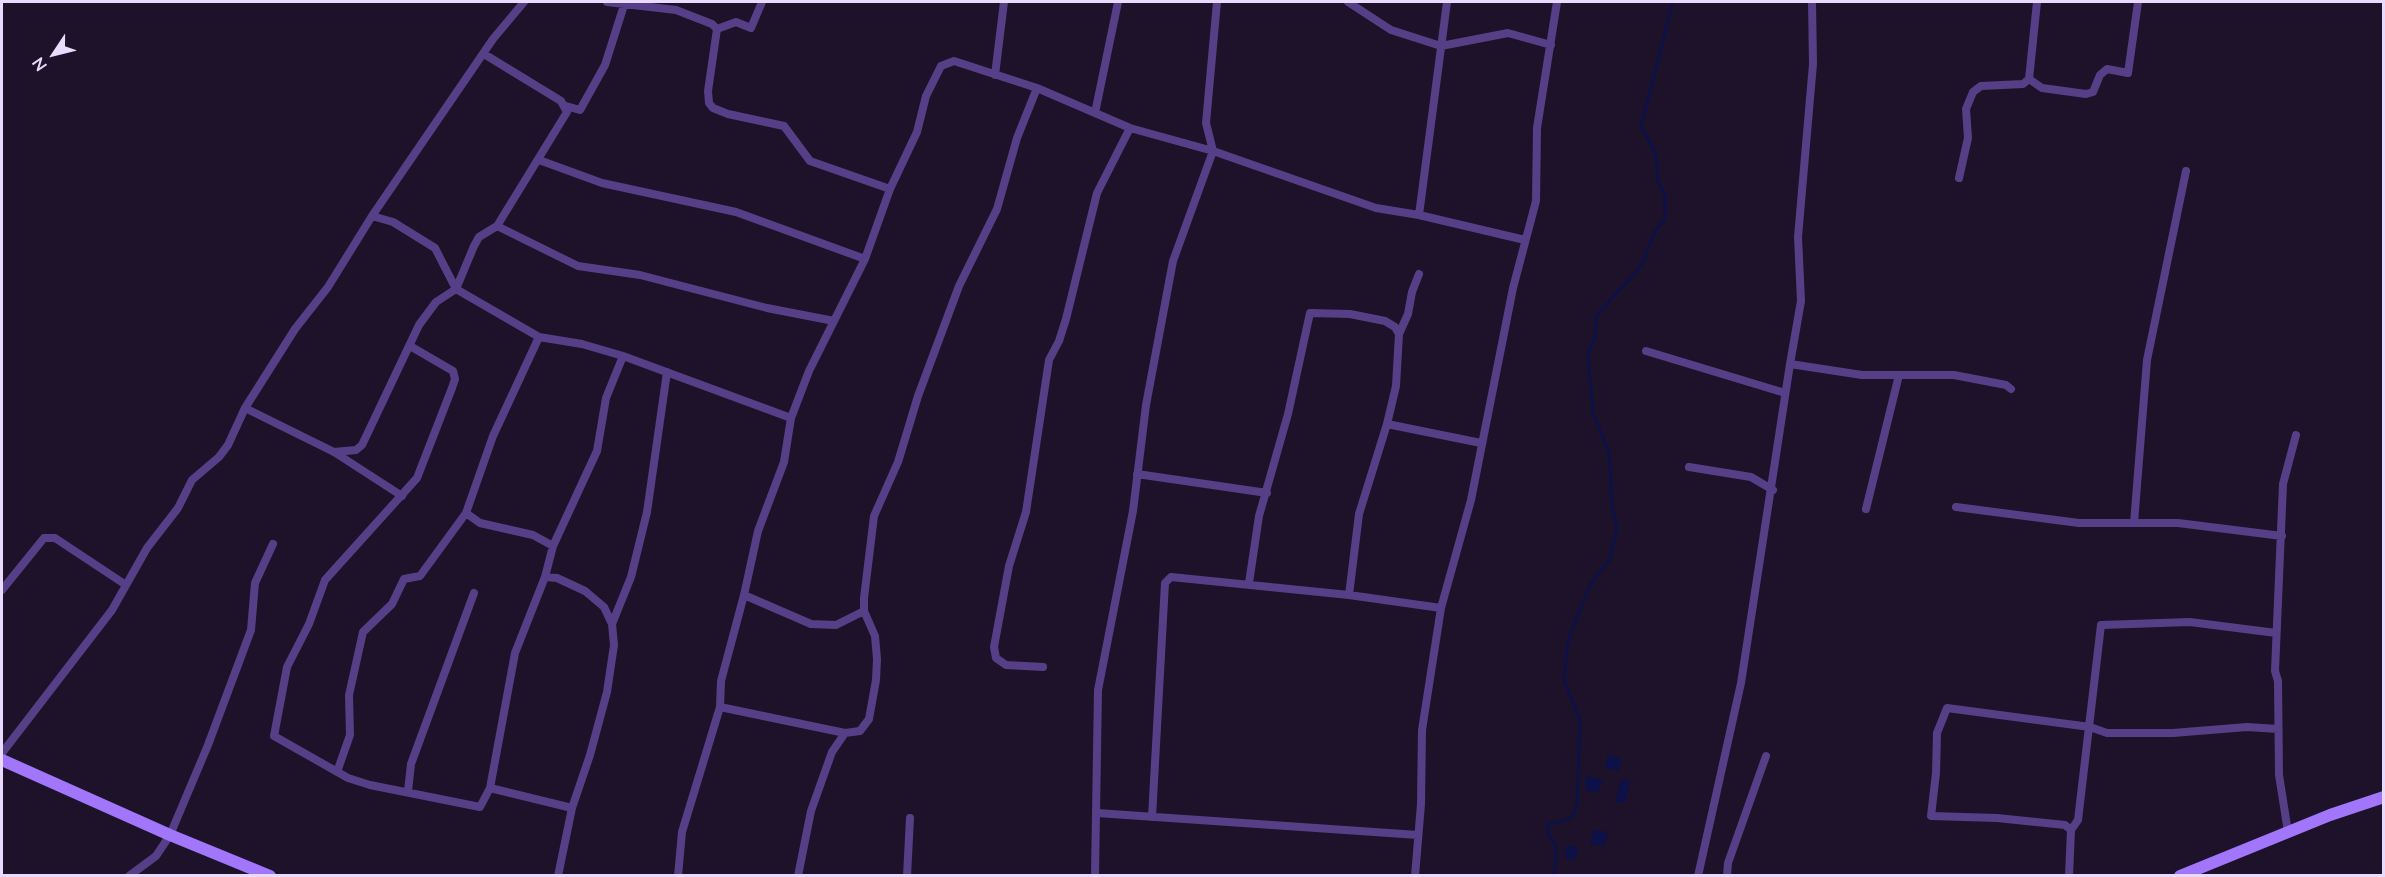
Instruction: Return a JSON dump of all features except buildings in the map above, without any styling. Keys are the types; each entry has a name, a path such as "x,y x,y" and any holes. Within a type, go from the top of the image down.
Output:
{"main road":[{"path":"2,760 170,835 270,876"},
{"path":"2180,876 2384,796"}],"street":[{"path":"2,753 112,610 147,548 178,508 192,480 219,457 228,445 245,408 295,329 327,287 372,216 484,54 524,2"},
{"path":"607,2 625,2 676,10 705,20 717,28"},
{"path":"484,54 566,106 580,110 605,65 625,2"},
{"path":"717,28 736,22 751,28 762,2"},
{"path":"995,75 1004,2"},
{"path":"1095,113 1118,2"},
{"path":"1095,876 1098,690 1114,600 1122,573 1146,405 1173,261 1213,151 1206,123 1217,2"},
{"path":"1348,2 1390,30 1441,46 1508,33 1551,45"},
{"path":"1419,215 1447,2"},
{"path":"1415,876 1421,804 1420,742 1442,608 1471,501 1480,443 1525,240 1536,201 1537,128 1557,2"},
{"path":"1698,876 1741,682 1801,301 1798,237 1814,64 1812,2"},
{"path":"1959,178 1968,138 1966,109 1973,92 1981,87 2023,84 2029,79 2037,2"},
{"path":"2029,79 2042,88 2086,93 2093,92 2100,75 2107,69 2128,73 2138,2"},
{"path":"717,28 708,91 709,102 713,108 728,114 784,126 810,161 890,189"},
{"path":"678,876 682,832 720,707 721,681 758,531 784,462 791,418 809,371 865,259 890,189 917,132 926,96 941,66 954,61 1037,88 1130,128 1213,151 1376,208 1419,215 1525,240"},
{"path":"720,707 845,733 860,731 866,726 876,680 875,636 864,611 874,516 898,462 918,396 959,286 997,209 1017,138 1037,88"},
{"path":"334,452 356,450 362,445 419,325 436,302 456,289 479,237 497,226 567,112 566,106"},
{"path":"1043,667 1006,665 996,658 994,647 1009,567 1026,512 1049,360 1059,341 1066,319 1097,193 1130,128"},
{"path":"539,160 602,183 736,212 865,259"},
{"path":"2134,523 2148,360 2186,171"},
{"path":"372,216 393,222 435,248 456,289 539,337 582,344 623,356 791,418"},
{"path":"497,226 578,266 640,275 767,308 834,321"},
{"path":"1349,595 1359,514 1387,424 1396,386 1399,334 1408,314 1412,292 1419,274"},
{"path":"1250,583 1259,516 1288,414 1310,313 1350,314 1385,321 1395,327 1399,334"},
{"path":"337,772 350,735 349,695 363,632 392,604 404,579 420,576 466,513 493,436 539,337"},
{"path":"410,346 453,371 455,379 417,478 326,580 309,624 287,667 274,736 337,772 370,785 480,807 490,788 513,662 545,577 553,546 597,451 606,398 623,356"},
{"path":"1646,351 1785,393"},
{"path":"1790,364 1862,375 1954,375 2006,385 2011,389"},
{"path":"612,624 631,577 647,512 667,372"},
{"path":"1866,509 1899,375"},
{"path":"245,408 334,452 402,496"},
{"path":"1387,424 1480,443"},
{"path":"2288,832 2279,776 2278,681 2275,671 2284,477 2296,435"},
{"path":"1689,467 1751,477 1773,490"},
{"path":"1137,474 1267,493"},
{"path":"1956,507 2079,523 2178,523 2282,536"},
{"path":"466,513 480,523 533,535 553,546"},
{"path":"2,590 44,538 55,538 126,585"},
{"path":"129,876 156,856 170,835 208,745 251,630 255,583 273,544"},
{"path":"545,577 557,578 585,591 604,607 612,624 614,645 607,692 590,755 572,808 558,876"},
{"path":"1152,817 1165,583 1171,577 1250,583 1442,608"},
{"path":"408,791 411,764 474,593"},
{"path":"744,595 811,624 836,625 864,611"},
{"path":"2069,876 2071,830 2078,820 2101,624 2190,622 2276,633"},
{"path":"2071,830 2065,825 1931,816 1936,773 1937,733 1947,708 2090,727 2107,733 2173,733 2247,727 2278,729"},
{"path":"798,876 811,811 832,752 845,733"},
{"path":"1727,876 1728,863 1766,756"},
{"path":"490,788 572,808"},
{"path":"1096,813 1418,835"},
{"path":"907,876 910,818"}],"shaded area":[{"path":"1608,754 1622,759 1618,771 1605,768"},
{"path":"1586,776 1603,780 1598,793 1585,790"},
{"path":"1620,780 1630,781 1625,803 1616,802"},
{"path":"1593,830 1608,832 1604,846 1590,844"},
{"path":"1567,845 1579,848 1574,860 1564,857"}],"waterway":[{"path":"1552,876 1555,870 1556,845 1548,835 1548,823 1561,822 1573,816 1577,805 1580,720 1564,680 1568,640 1590,585 1610,559 1617,528 1612,505 1609,453 1593,413 1588,354 1595,338 1596,316 1641,266 1655,231 1665,219 1665,194 1658,182 1656,154 1641,126 1673,2"}]}
